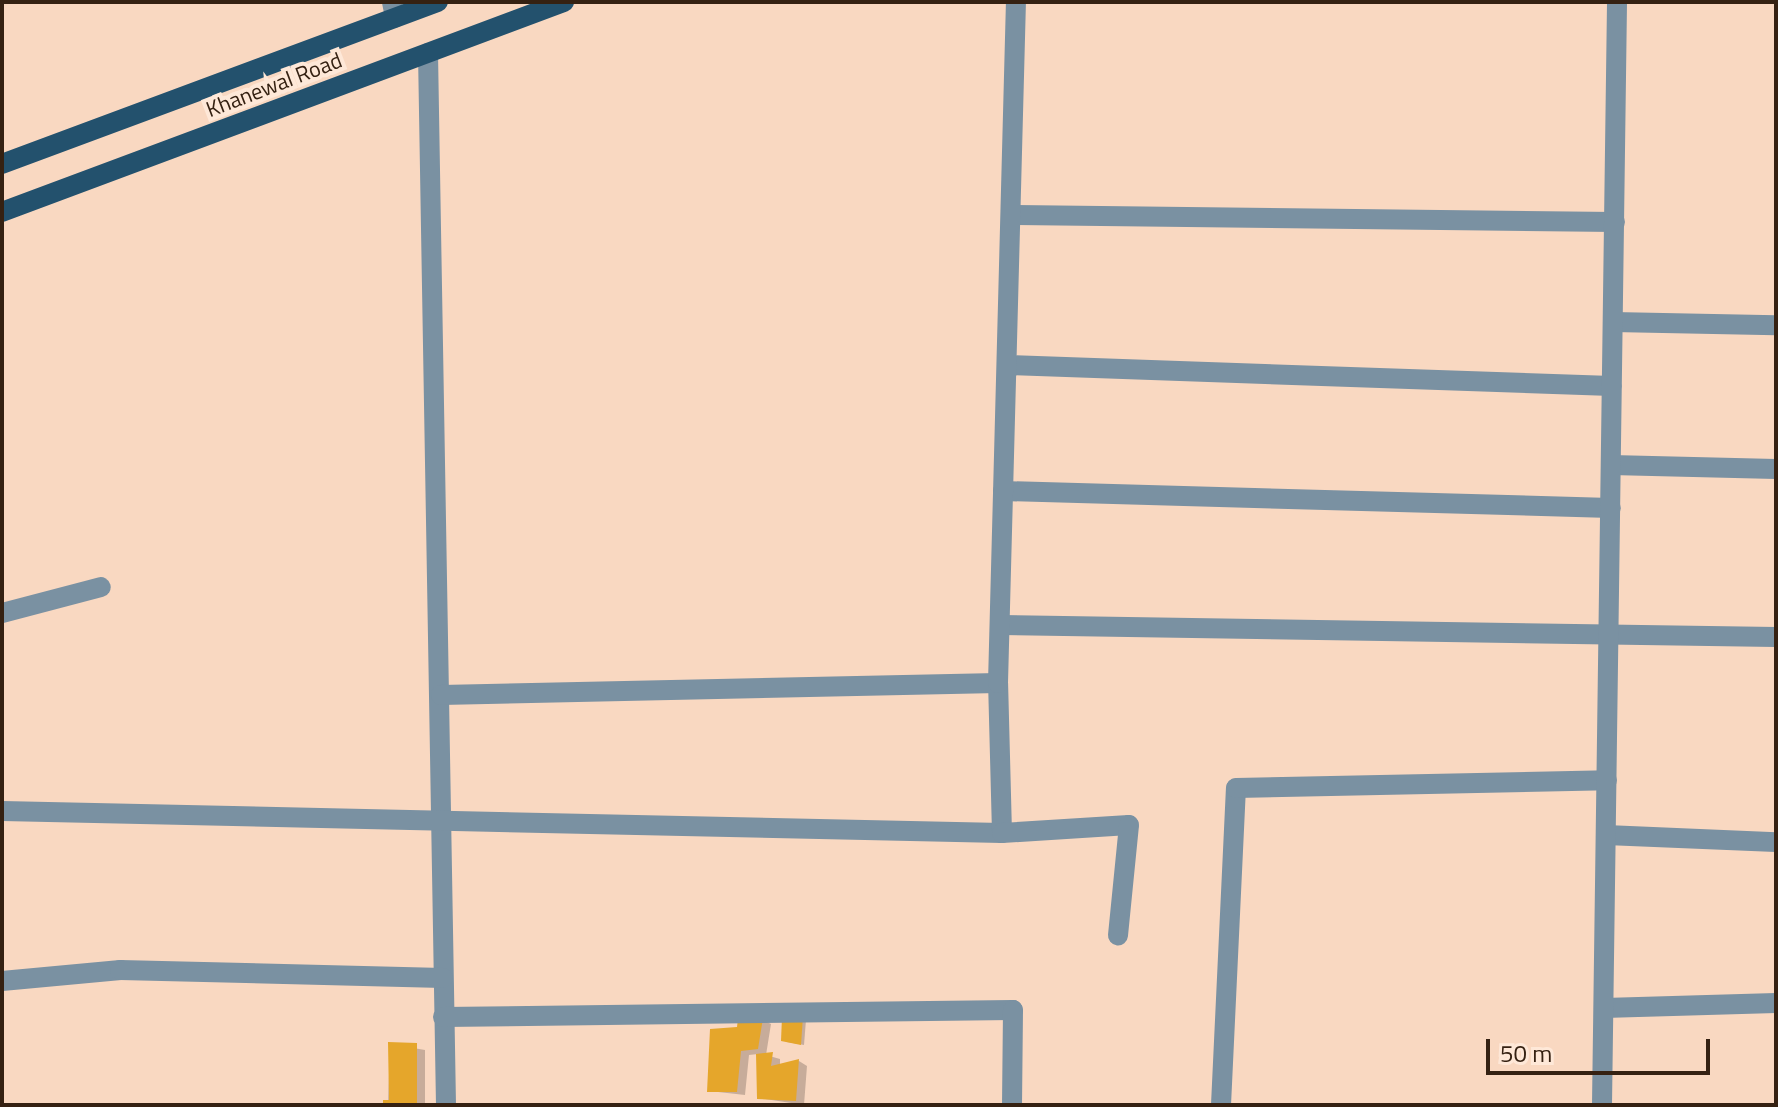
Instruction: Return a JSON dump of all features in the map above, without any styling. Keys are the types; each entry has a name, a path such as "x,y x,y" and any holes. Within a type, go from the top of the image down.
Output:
{"main road":[{"name":"Khanewal Road","path":"2,164 394,10 438,2"},
{"name":"Khanewal Road","path":"2,212 564,2"}],"street":[{"path":"1002,833 998,683 1016,2"},
{"path":"1602,1105 1617,2"},
{"path":"428,53 444,821 446,1105"},
{"path":"1011,215 1615,222"},
{"path":"1613,322 1776,325"},
{"path":"1007,365 1612,386"},
{"path":"1611,465 1776,469"},
{"path":"1003,491 1611,508"},
{"path":"2,613 101,587"},
{"path":"1000,625 1609,632 1776,637"},
{"path":"441,695 998,683"},
{"path":"1221,1105 1236,788 1607,780"},
{"path":"2,811 1002,833 1129,825 1118,935"},
{"path":"1606,835 1776,842"},
{"path":"2,981 120,970 443,978"},
{"path":"1604,1008 1776,1003"},
{"path":"443,1017 1013,1010 1012,1105"}],"building":[{"path":"803,1016 801,1045 781,1041 782,1017"},
{"path":"738,1018 763,1018 758,1049 741,1051 737,1092 707,1092 710,1029 737,1027"},
{"path":"388,1042 417,1043 417,1105 383,1105 383,1100 389,1100"},
{"path":"773,1052 771,1066 799,1059 796,1101 757,1099 756,1054"}]}
